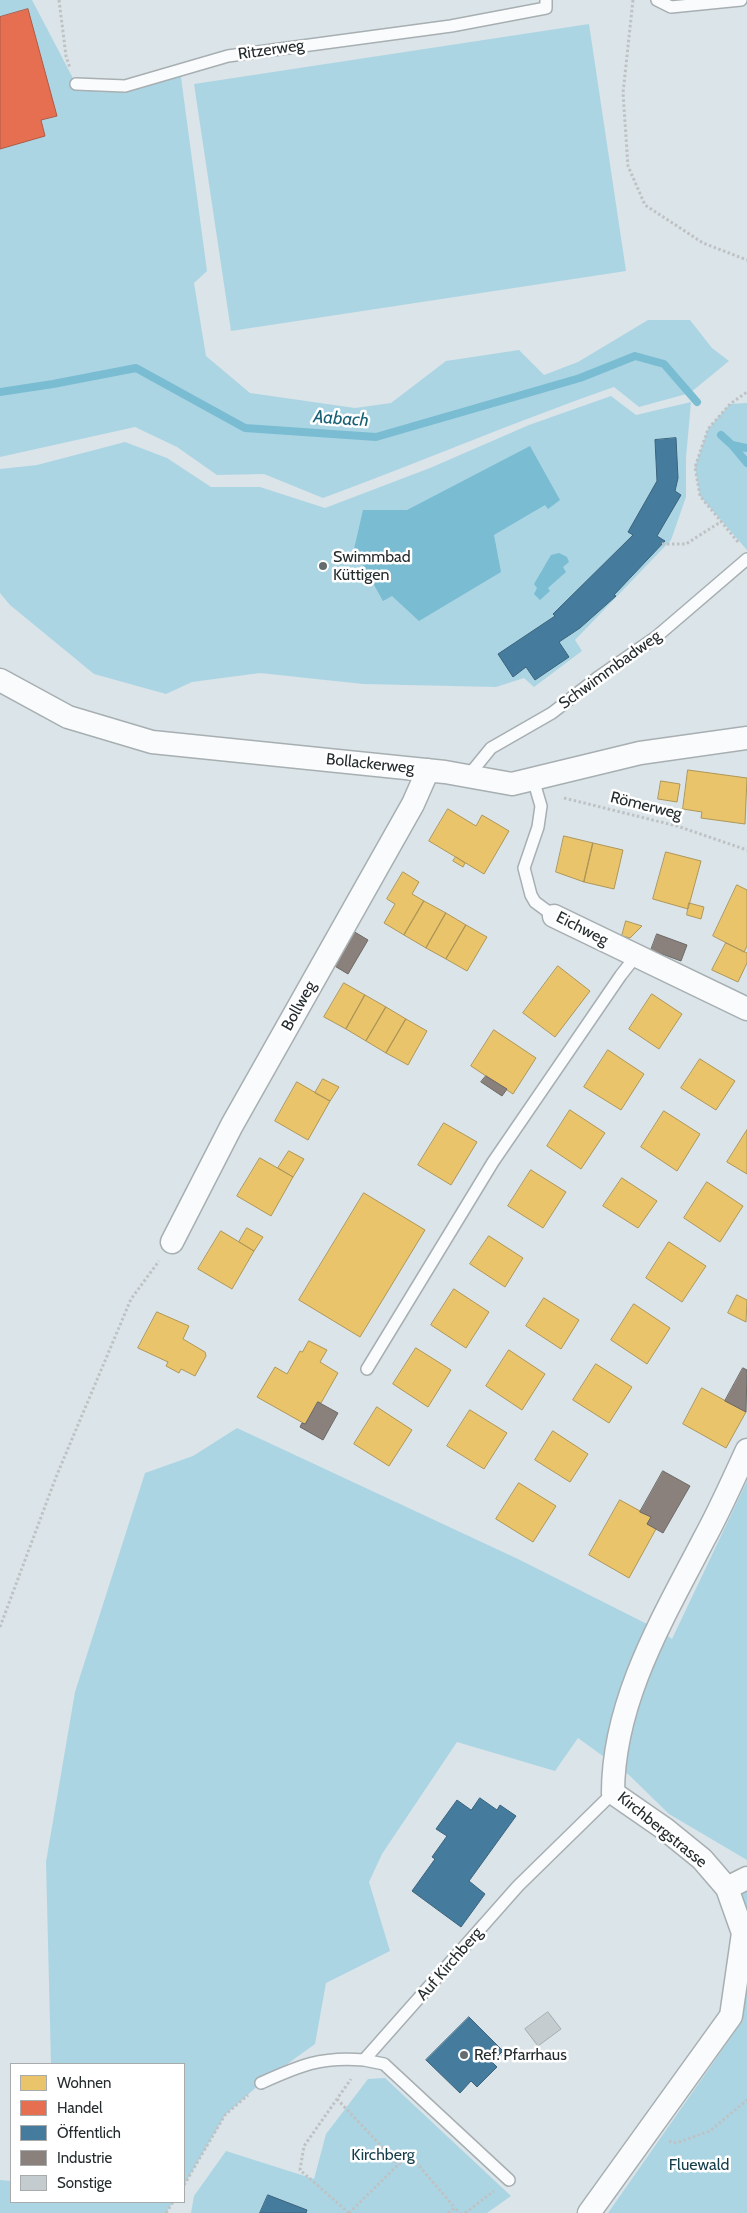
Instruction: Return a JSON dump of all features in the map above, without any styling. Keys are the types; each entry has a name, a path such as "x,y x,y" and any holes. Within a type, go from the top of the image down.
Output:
{"street":[{"name":"Bollackerweg","path":"0,680 68,717 152,742 428,770 469,775 512,784 535,785 640,754 747,738"},
{"name":"Bollweg","path":"172,1242 232,1125 413,804 428,770"},
{"name":"Eichweg","path":"554,916 747,1010"},
{"name":"Kirchbergstrasse","path":"589,2213 731,2016 743,1933 727,1888 702,1859 665,1829 613,1793 613,1765 624,1713 657,1629 707,1534 747,1450"},
{"path":"727,1888 747,1878"}],"lane":[{"name":"Ritzerweg","path":"76,84 125,86 228,56 451,26 546,8 546,0"},
{"path":"657,0 671,7 741,0"},
{"name":"Schwimmbadweg","path":"469,775 491,748 552,713 656,637 747,559"},
{"name":"Eichweg","path":"535,785 541,806 538,828 524,868 531,895 535,902 554,916"},
{"path":"367,1369 494,1162 621,975 636,956"},
{"name":"Auf Kirchberg","path":"364,2060 518,1886 613,1793"},
{"path":"261,2083 304,2064 341,2058 384,2064 509,2180"}],"path":[{"path":"58,0 66,56 76,84"},
{"path":"633,0 623,93 628,166 645,205 703,243 747,260"},
{"path":"742,547 700,496 695,467 708,428 730,404 747,392"},
{"path":"662,544 686,544 722,521"},
{"name":"Römerweg","path":"535,785 677,826 747,850"},
{"path":"0,1627 56,1476 131,1299 172,1242"},
{"path":"364,2060 304,2146 300,2170 349,2213 409,2154 460,2213"},
{"path":"185,2183 225,2115 261,2083"},
{"path":"337,2099 399,2164"},
{"path":"649,2132 676,2144 710,2131 747,2100"},
{"path":"465,2213 509,2180"},
{"path":"448,2213 455,2208"}],"green space":[{"path":"0,0 32,0 76,84 125,86 180,70 207,271 194,283 206,356 250,393 355,408 391,403 446,361 519,350 544,375 578,362 648,320 690,320 712,348 729,361 690,393 639,407 614,387 323,498 264,474 217,475 177,447 135,427 0,457"},
{"path":"589,24 626,271 231,331 194,84"},
{"name":"Swimmbad Küttigen","path":"611,396 636,415 691,402 686,458 686,497 671,540 575,640 582,651 534,687 524,678 496,687 363,684 260,673 192,682 166,694 94,674 10,605 0,593 0,469 37,465 125,442 167,458 211,487 260,487 325,508 430,468 529,425"},
{"path":"747,403 747,550 700,496 695,467 708,429 730,404"},
{"path":"237,1428 518,1559 657,1629 672,1639 747,1481 747,1860 669,1814 629,1775 578,1738 555,1771 457,1742 382,1854 369,1882 390,1951 326,1983 315,2044 261,2083 225,2115 185,2183 185,2063 51,2063 46,1862 75,1692 145,1473 193,1456"},
{"name":"Fluewald","path":"747,1884 747,2213 608,2213 743,2020 739,1888"},
{"name":"Kirchberg","path":"385,2078 511,2196 487,2213 191,2213 194,2196 226,2151 314,2179 326,2134 368,2079"},
{"path":"0,2180 10,2181 10,2203 172,2203 166,2213 0,2213"}],"shaded area":[{"path":"530,446 560,500 548,509 545,505 494,535 501,572 419,621 392,596 383,601 354,549 363,510 407,510"},
{"path":"559,553 567,557 569,562 563,567 566,572 548,588 550,591 540,600 534,594 537,588 534,584 551,555"}],"building: Wohnen":[{"path":"688,770 747,778 745,824 701,818 702,812 683,809"},
{"path":"661,781 680,784 677,802 658,799"},
{"path":"448,809 476,826 482,815 509,831 484,874 429,841"},
{"path":"564,836 593,843 584,882 556,872"},
{"path":"593,843 623,850 614,889 584,882"},
{"path":"666,852 701,861 688,909 653,899"},
{"path":"456,857 465,863 463,867 453,861"},
{"path":"403,872 419,882 412,894 424,901 404,935 384,923 395,904 387,899"},
{"path":"737,885 747,890 747,946 744,952 713,936"},
{"path":"424,901 446,913 426,948 404,935"},
{"path":"689,903 704,907 701,919 687,915"},
{"path":"446,913 466,925 446,959 426,948"},
{"path":"626,921 642,926 630,938 622,936"},
{"path":"466,925 487,937 467,971 446,959"},
{"path":"726,943 747,953 747,963 738,982 712,970"},
{"path":"558,966 590,991 555,1037 523,1013"},
{"path":"344,983 365,995 346,1029 324,1017"},
{"path":"652,994 682,1014 659,1049 629,1029"},
{"path":"365,995 386,1007 366,1041 346,1029"},
{"path":"386,1007 406,1019 386,1053 366,1041"},
{"path":"406,1019 427,1031 408,1065 386,1053"},
{"path":"494,1030 536,1058 513,1094 471,1066"},
{"path":"608,1050 644,1074 621,1110 584,1087"},
{"path":"700,1059 735,1081 716,1110 681,1088"},
{"path":"323,1079 339,1087 330,1101 315,1093"},
{"path":"297,1082 330,1101 308,1140 275,1121"},
{"path":"570,1110 605,1133 581,1169 547,1146"},
{"path":"664,1111 700,1134 677,1171 641,1147"},
{"path":"444,1123 477,1142 451,1185 418,1165"},
{"path":"747,1130 747,1174 727,1162"},
{"path":"289,1151 304,1159 293,1177 278,1168"},
{"path":"260,1158 293,1177 271,1216 237,1196"},
{"path":"531,1170 566,1192 543,1228 508,1206"},
{"path":"622,1178 657,1201 638,1228 603,1206"},
{"path":"707,1182 743,1206 720,1242 684,1218"},
{"path":"364,1193 425,1230 360,1337 299,1300"},
{"path":"247,1228 263,1237 254,1251 239,1242"},
{"path":"221,1231 254,1251 232,1289 198,1269"},
{"path":"489,1236 523,1258 505,1287 470,1264"},
{"path":"669,1242 706,1266 682,1302 646,1278"},
{"path":"454,1289 489,1312 466,1348 431,1325"},
{"path":"737,1295 747,1300 746,1322 728,1313"},
{"path":"544,1298 579,1320 561,1349 526,1326"},
{"path":"634,1304 670,1328 647,1364 611,1340"},
{"path":"157,1312 189,1326 183,1339 205,1352 206,1356 195,1376 181,1369 179,1373 166,1366 168,1362 138,1348"},
{"path":"309,1341 327,1350 320,1362 338,1373 321,1403 318,1402 305,1424 257,1397 275,1367 287,1374 300,1351 302,1352"},
{"path":"416,1348 451,1370 428,1407 393,1384"},
{"path":"509,1350 545,1374 522,1410 486,1386"},
{"path":"596,1364 632,1387 609,1423 573,1400"},
{"path":"702,1388 746,1412 726,1448 683,1424"},
{"path":"377,1407 412,1430 389,1466 354,1444"},
{"path":"470,1410 507,1433 484,1469 447,1446"},
{"path":"553,1431 588,1454 570,1482 535,1460"},
{"path":"519,1483 556,1506 533,1542 496,1519"},
{"path":"620,1500 651,1517 647,1524 656,1529 629,1578 589,1555"}],"building: Handel":[{"path":"28,9 57,116 41,120 45,136 0,149 0,17"}],"building: Öffentlich":[{"path":"676,438 678,478 675,491 681,495 657,536 665,541 614,595 616,596 580,628 559,642 569,657 535,680 526,667 513,677 498,654 555,616 553,614 633,535 628,532 657,481 655,440"},
{"path":"480,1798 497,1810 500,1805 516,1816 469,1881 485,1894 461,1927 412,1891 435,1859 432,1857 447,1836 436,1829 457,1800 471,1810"},
{"name":"Ref. Pfarrhaus","path":"469,2017 503,2051 492,2062 497,2067 477,2087 471,2081 460,2093 426,2060"},
{"path":"268,2195 307,2210 306,2213 260,2213"}],"building: Industrie":[{"path":"353,931 368,940 348,974 333,965"},
{"path":"657,934 687,945 681,961 651,950"},
{"path":"486,1076 507,1089 502,1096 481,1082"},
{"path":"743,1368 747,1370 746,1412 725,1401"},
{"path":"318,1402 338,1413 323,1440 300,1427 302,1423 305,1424"},
{"path":"663,1471 690,1486 663,1533 647,1524 651,1517 640,1512"}],"building: Sonstige":[{"path":"548,2012 561,2029 538,2046 525,2029"}],"waterway":[{"name":"Aabach","path":"0,392 136,368 245,428 376,437 580,378 635,356 664,364 697,402"},
{"name":"Aabach","path":"721,435 732,445 747,448"},
{"path":"732,445 747,463"}],"place":[{"name":"Swimmbad Küttigen","path":"323,566"},
{"name":"Ref. Pfarrhaus","path":"464,2055"}]}
